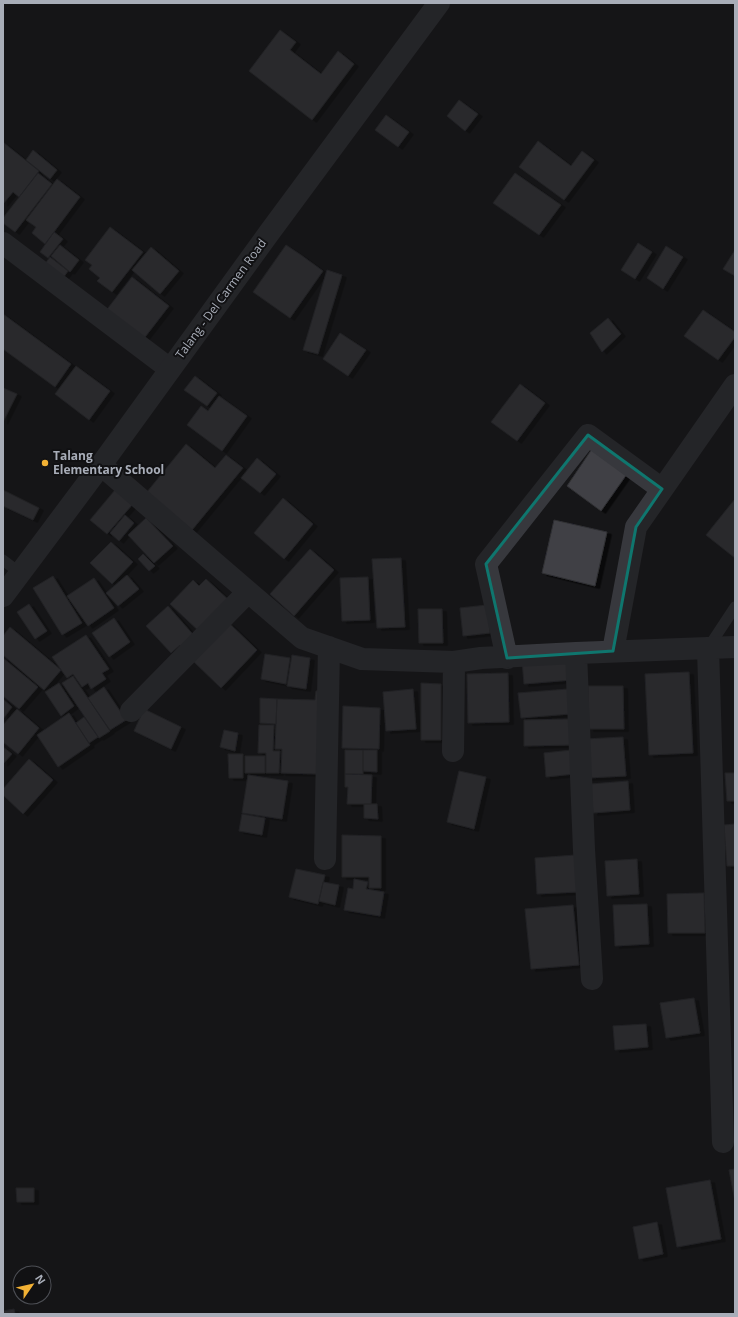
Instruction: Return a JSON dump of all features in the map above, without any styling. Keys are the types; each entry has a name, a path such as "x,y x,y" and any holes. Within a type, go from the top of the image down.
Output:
{"street":[{"name":"Talang - Del Carmen Road","path":"3,596 11,567 101,465 269,233 439,3"},
{"path":"3,243 170,370"},
{"path":"613,651 636,527 735,385"},
{"path":"507,658 486,564 588,436 662,489"},
{"path":"101,465 302,638 362,659 454,662 481,658 507,658 613,651 735,646"},
{"path":"131,711 248,592"},
{"path":"325,859 329,647"},
{"path":"708,648 723,1142"},
{"path":"576,653 584,850 592,980"},
{"path":"453,751 454,662"}],"lane":[{"path":"708,648 735,607"}],"highlighted area":[{"path":"588,435 662,489 636,527 613,651 507,658 486,564"}],"building":[{"path":"280,30 296,42 290,50 321,74 338,51 354,64 312,120 249,71"},
{"path":"459,100 478,114 465,131 447,116"},
{"path":"386,115 409,132 398,147 375,130"},
{"path":"538,141 571,166 582,151 594,160 564,200 519,167"},
{"path":"4,143 39,171 19,197 13,192 3,204"},
{"path":"33,150 57,170 50,179 26,160"},
{"path":"38,173 52,184 15,232 3,223 3,218"},
{"path":"515,173 561,205 539,235 493,203"},
{"path":"57,179 80,197 45,244 32,233 36,227 26,220"},
{"path":"110,227 143,252 112,292 97,281 100,278 89,269 92,265 85,260"},
{"path":"54,232 63,239 48,258 40,252"},
{"path":"638,243 652,252 635,279 621,270"},
{"path":"60,245 79,260 70,272 51,256"},
{"path":"286,245 323,271 290,318 253,292"},
{"path":"666,246 683,257 663,289 647,278"},
{"path":"151,247 179,271 160,294 132,270"},
{"path":"735,250 735,276 723,269"},
{"path":"50,257 68,271 63,278 45,264"},
{"path":"327,270 342,275 318,354 303,350"},
{"path":"132,277 169,306 142,341 105,312"},
{"path":"703,310 735,332 735,337 718,360 684,336"},
{"path":"3,314 71,364 55,387 3,349"},
{"path":"608,318 621,334 602,352 590,333"},
{"path":"340,333 366,350 348,376 323,359"},
{"path":"76,366 110,391 89,420 55,394"},
{"path":"195,376 217,393 207,406 184,390"},
{"path":"520,384 545,403 517,441 491,422"},
{"path":"3,388 17,394 3,422"},
{"path":"219,396 247,416 222,451 187,425 201,406 208,411"},
{"path":"186,444 215,468 226,455 243,468 192,530 147,492"},
{"path":"592,449 627,474 601,511 567,486"},
{"path":"257,458 276,474 260,493 241,478"},
{"path":"3,490 39,508 33,520 3,506"},
{"path":"115,490 132,505 107,534 90,520"},
{"path":"283,498 313,524 284,559 254,533"},
{"path":"735,499 735,558 706,535"},
{"path":"125,515 134,523 119,541 110,533"},
{"path":"146,518 173,546 154,563 128,535"},
{"path":"554,520 607,532 595,586 542,573"},
{"path":"111,542 133,562 112,584 90,563"},
{"path":"310,549 334,570 294,616 270,594"},
{"path":"143,554 155,566 149,571 138,559"},
{"path":"401,558 405,627 377,628 372,559"},
{"path":"127,575 139,589 118,606 106,593"},
{"path":"53,576 82,623 62,635 33,588"},
{"path":"368,577 370,620 342,621 340,578"},
{"path":"94,578 114,608 88,626 67,596"},
{"path":"206,579 232,603 202,634 170,604 193,580 199,586"},
{"path":"29,604 47,631 35,639 17,612"},
{"path":"487,605 490,633 463,636 460,608"},
{"path":"168,606 197,639 185,650 180,645 171,653 146,626"},
{"path":"418,609 442,609 443,643 419,643"},
{"path":"114,618 130,642 109,657 92,633"},
{"path":"229,623 257,650 221,688 192,660"},
{"path":"10,627 61,670 44,690 3,655 3,636"},
{"path":"86,635 109,669 102,673 106,679 91,689 88,683 82,687 73,674 67,678 52,657"},
{"path":"265,654 290,658 286,684 261,679"},
{"path":"292,655 310,658 306,689 287,686"},
{"path":"570,656 572,680 524,684 522,660"},
{"path":"3,658 38,687 19,709 3,696"},
{"path":"689,672 693,753 649,755 645,674"},
{"path":"508,673 509,722 468,723 467,674"},
{"path":"73,676 110,731 99,738 62,683"},
{"path":"59,683 74,706 61,716 45,692"},
{"path":"421,683 441,684 441,740 421,740"},
{"path":"588,686 623,686 624,729 589,729"},
{"path":"104,687 126,720 110,730 88,698"},
{"path":"413,689 416,729 386,731 383,692"},
{"path":"568,689 570,714 521,718 518,693"},
{"path":"316,691 327,691 318,774 281,773 282,749 275,749 277,699 315,700"},
{"path":"260,698 277,699 276,724 260,723"},
{"path":"3,699 12,707 3,719"},
{"path":"343,706 380,708 379,749 342,748"},
{"path":"17,709 39,728 18,754 3,742 3,725"},
{"path":"144,709 181,727 171,749 134,731"},
{"path":"69,713 90,745 58,767 37,735"},
{"path":"84,717 98,737 89,743 76,723"},
{"path":"571,719 572,745 524,746 524,720"},
{"path":"259,725 274,725 273,751 280,751 279,773 266,773 266,753 258,753"},
{"path":"224,730 238,733 235,751 220,747"},
{"path":"623,737 626,776 588,778 585,739"},
{"path":"3,747 12,754 3,764"},
{"path":"345,750 363,750 363,774 345,774"},
{"path":"363,750 377,750 377,772 363,771"},
{"path":"572,750 574,774 546,777 544,753"},
{"path":"228,754 243,754 243,778 229,778"},
{"path":"245,756 265,756 265,773 245,773"},
{"path":"29,759 53,780 23,814 3,795 3,789"},
{"path":"459,771 486,777 474,829 447,822"},
{"path":"725,773 735,773 735,801 727,801"},
{"path":"345,774 372,775 371,804 347,804 348,787 345,787"},
{"path":"248,775 288,781 282,819 242,813"},
{"path":"628,781 630,810 593,813 591,784"},
{"path":"364,804 377,804 378,819 364,818"},
{"path":"242,814 265,818 262,835 239,831"},
{"path":"735,824 735,866 727,866 724,825"},
{"path":"342,835 381,836 381,888 369,888 369,877 342,877"},
{"path":"576,855 578,892 537,894 535,858"},
{"path":"637,859 639,894 607,896 605,861"},
{"path":"296,869 325,875 318,904 289,897"},
{"path":"354,879 368,882 366,889 384,892 380,916 344,910 348,888 353,889"},
{"path":"323,882 339,885 335,905 319,901"},
{"path":"704,893 705,933 668,933 667,894"},
{"path":"647,904 649,944 615,946 613,905"},
{"path":"573,905 579,965 531,969 525,909"},
{"path":"694,998 700,1033 666,1038 660,1003"},
{"path":"646,1024 648,1047 615,1050 613,1026"},
{"path":"735,1169 735,1201 729,1170"},
{"path":"710,1180 721,1239 677,1247 666,1188"},
{"path":"16,1188 34,1188 34,1202 17,1202"},
{"path":"657,1222 663,1254 639,1259 633,1227"},
{"path":"14,1309 15,1314 3,1314 3,1311"}],"place":[{"name":"Talang Elementary School","path":"45,463"}]}
